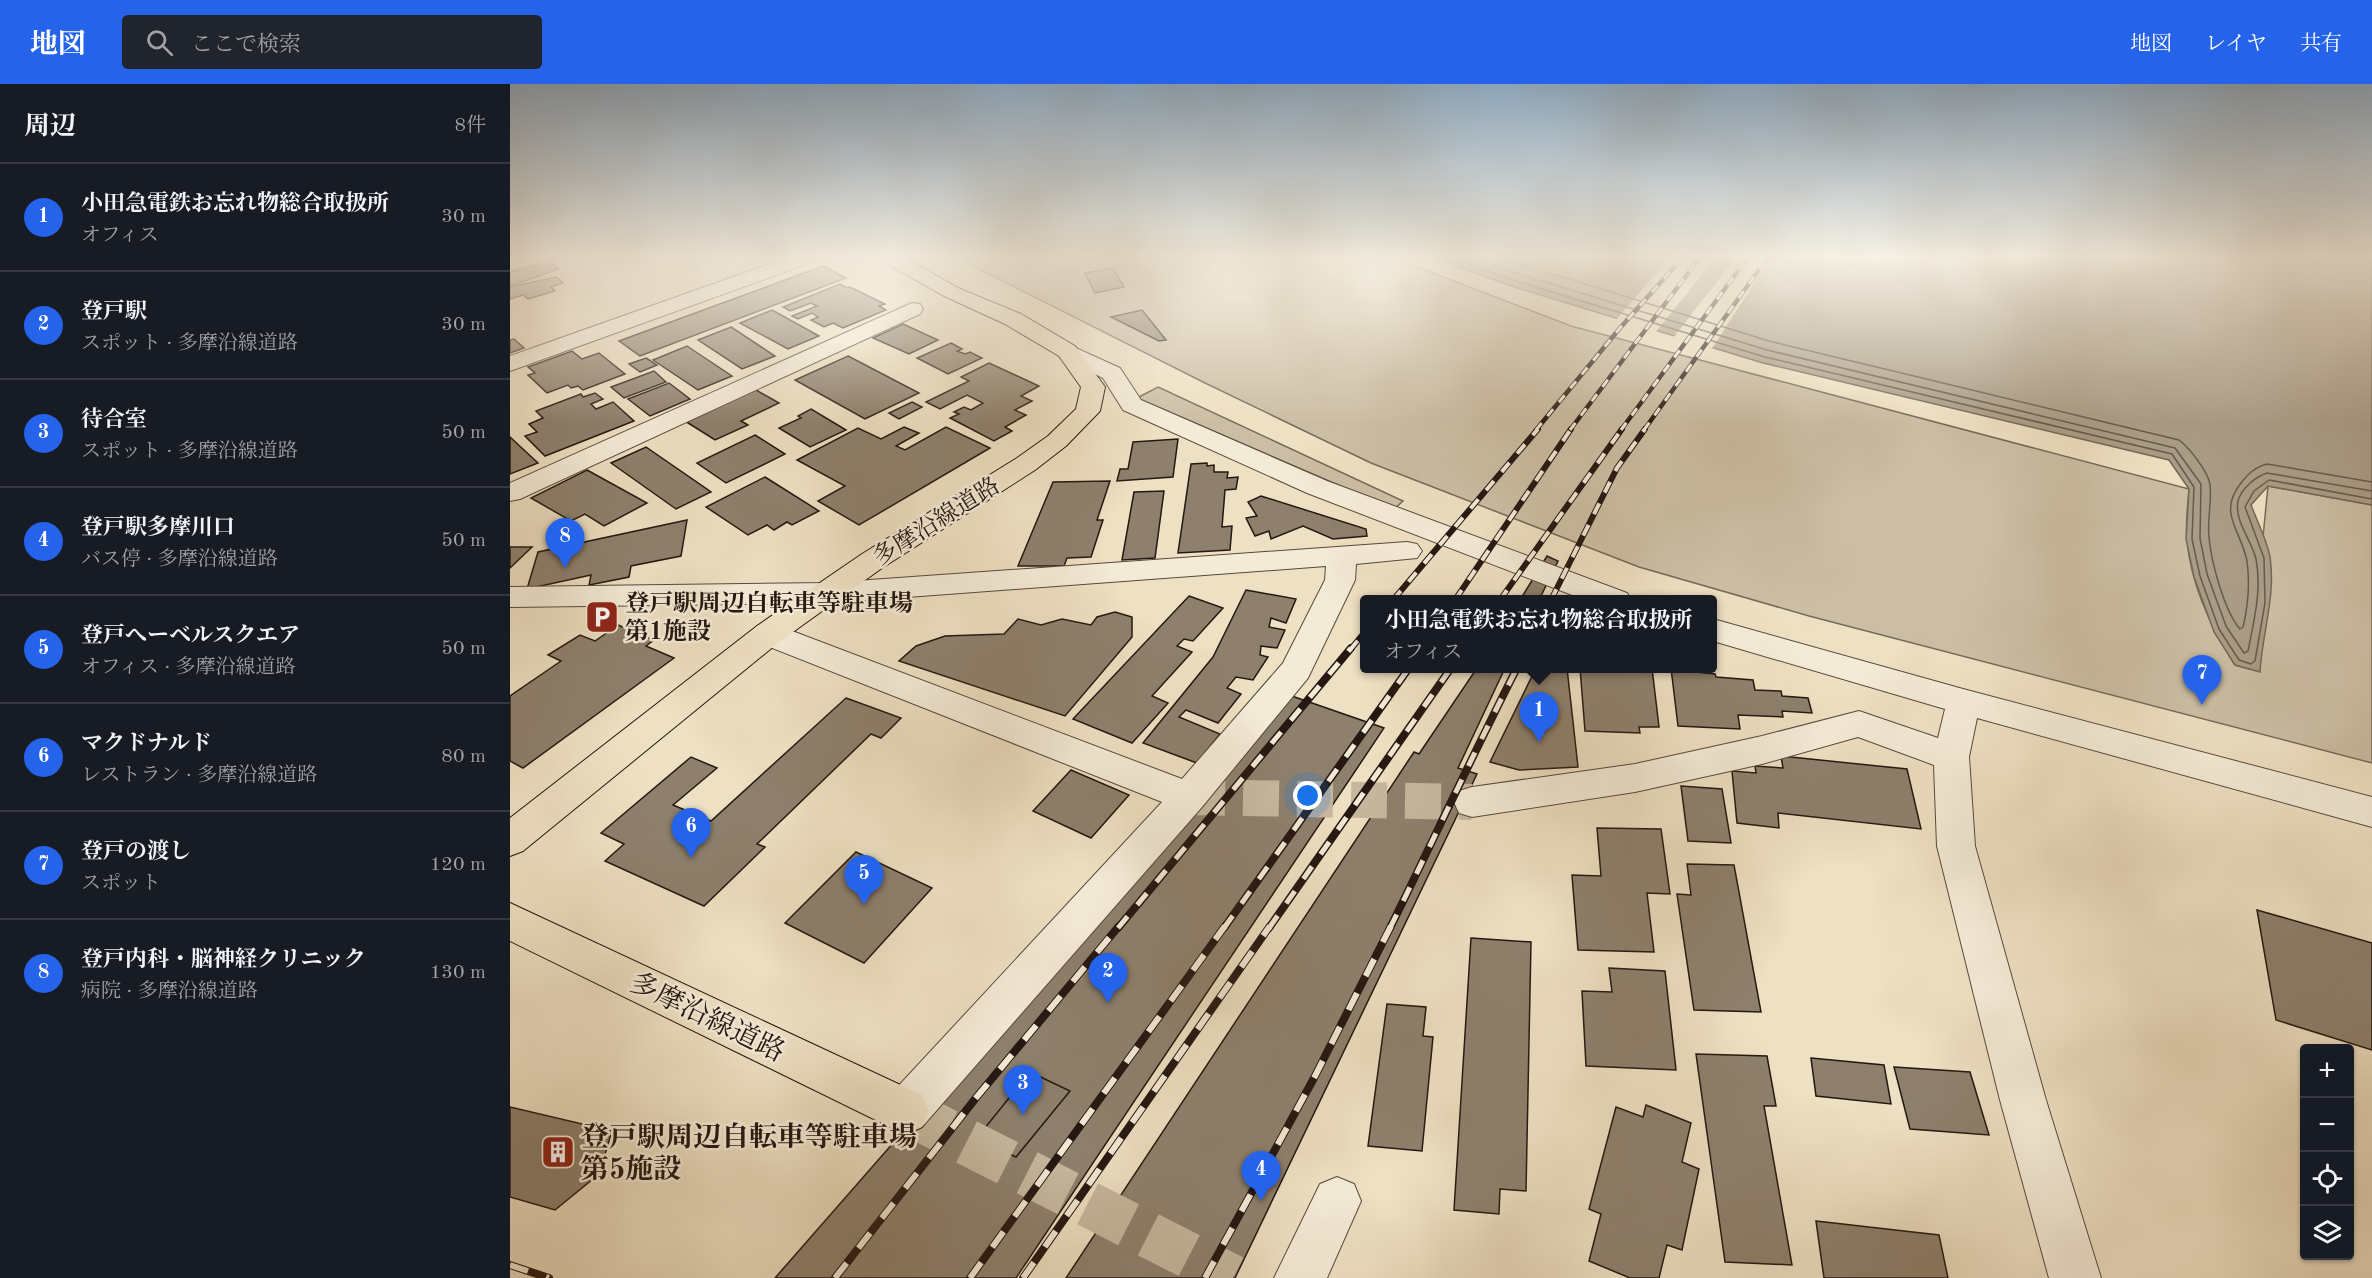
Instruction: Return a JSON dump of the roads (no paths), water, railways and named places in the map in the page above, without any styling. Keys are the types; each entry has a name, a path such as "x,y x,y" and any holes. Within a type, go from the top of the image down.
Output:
{"main road":[{"name":"多摩沿線道路","path":"510,840 768,634 872,561 1026,464 1074,426 1088,411 1093,387 1067,351 996,312"},
{"name":"多摩沿線道路","path":"510,921 906,1111"}],"street":[{"path":"510,364 656,312"},
{"path":"510,493 906,312"},
{"path":"1067,351 1112,373 1132,405 1317,488 1603,595"},
{"path":"510,597 827,593 1407,551"},
{"path":"906,1111 1190,797 1296,670 1340,580 1342,556"},
{"path":"1717,631 1772,649 1963,702 2372,812"},
{"path":"768,634 1190,797"},
{"path":"1963,702 1951,757 1956,846 2023,1100 2075,1278"},
{"path":"1472,802 1635,778 1762,750 1859,724 1951,757"},
{"path":"1300,1278 1337,1201"}],"water":[{"path":"1595,312 2372,312 2372,505 2268,486 2251,505 2267,544 2271,572 2270,601 2260,672 2235,665 2214,632 2194,577 2186,539 2189,489 2169,460 1763,363"}],"tunnel":[{"path":"1189,797 1472,802"},
{"path":"906,1111 1233,1278"}],"railway":[{"path":"1536,430 1634,312"},
{"path":"1570,430 1659,312"},
{"path":"1621,430 1708,312"},
{"path":"1644,430 1729,312"},
{"path":"1397,595 1538,429"},
{"path":"1458,595 1571,429"},
{"path":"1504,595 1622,429"},
{"path":"1554,595 1617,468 1645,429"},
{"path":"1350,650 1360,638"},
{"path":"1118,928 1351,648"},
{"path":"1224,928 1405,673"},
{"path":"1269,928 1448,673"},
{"path":"1390,927 1515,673"},
{"path":"835,1278 975,1099 1119,926"},
{"path":"970,1278 1225,926"},
{"path":"1023,1278 1270,926"},
{"path":"1205,1278 1314,1078 1390,927"},
{"path":"510,1265 549,1278"}],"place":[{"name":"登戸内科・脳神経クリニック","path":"565,568"},
{"name":"登戸駅周辺自転車等駐車場 第1施設","path":"602,617"},
{"name":"登戸の渡し","path":"2202,705"},
{"name":"小田急電鉄お忘れ物総合取扱所","path":"1539,742"},
{"name":"マクドナルド","path":"691,858"},
{"name":"登戸へーベルスクエア","path":"864,905"},
{"name":"登戸駅","path":"1108,1003"},
{"name":"待合室","path":"1023,1115"},
{"name":"登戸駅周辺自転車等駐車場 第5施設","path":"558,1152"},
{"name":"登戸駅多摩川口","path":"1261,1201"}]}
